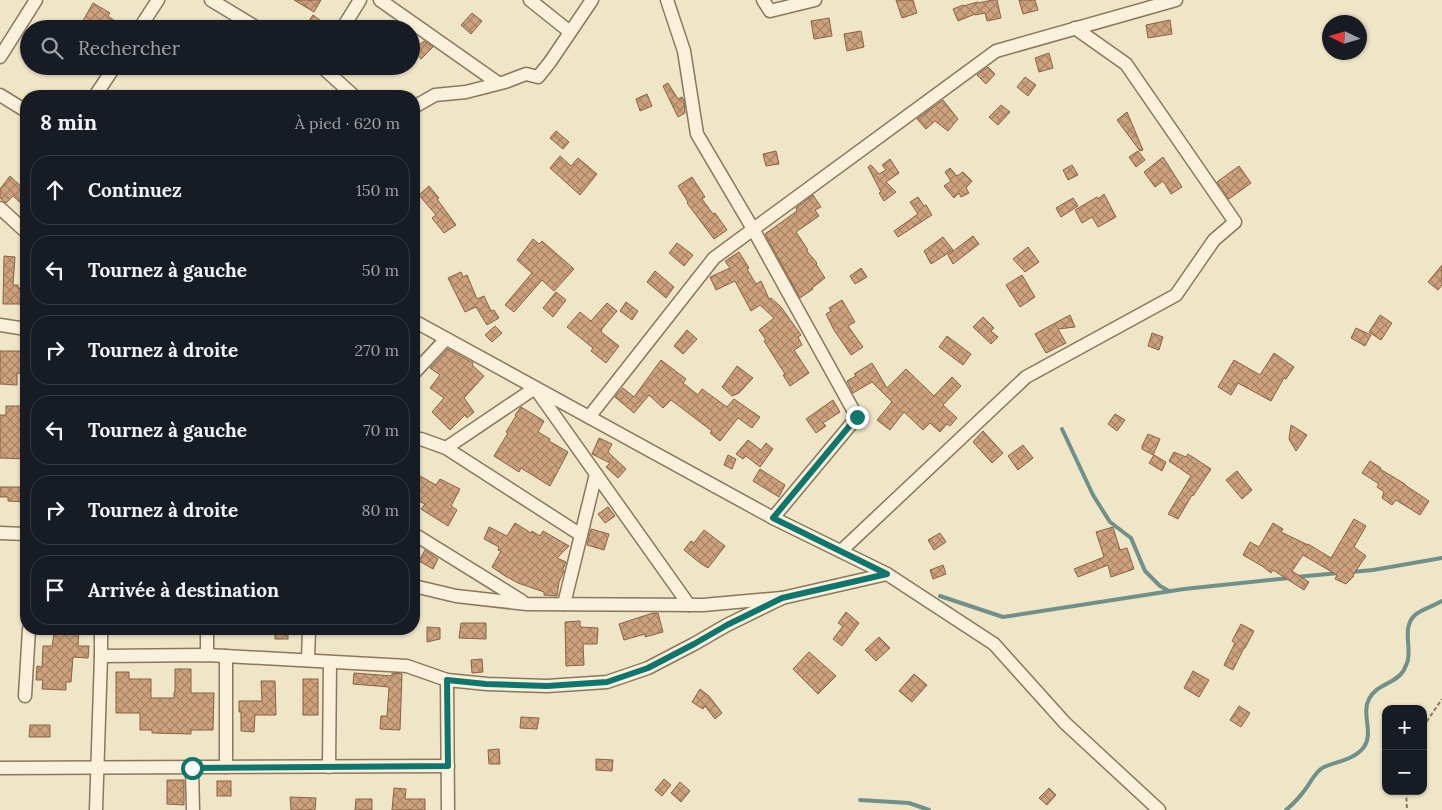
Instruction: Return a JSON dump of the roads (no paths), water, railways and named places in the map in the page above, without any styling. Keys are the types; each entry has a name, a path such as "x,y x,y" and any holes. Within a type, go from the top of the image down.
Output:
{"street":[{"path":"23,20 36,0"},
{"path":"145,20 158,0"},
{"path":"211,0 244,20"},
{"path":"348,20 360,0"},
{"path":"380,0 408,20"},
{"path":"530,0 570,32"},
{"path":"420,104 435,95 466,92 526,74 538,77 592,0"},
{"path":"668,0 684,51 697,134 753,229 857,417 773,518"},
{"path":"763,0 770,11 815,0"},
{"path":"588,417 714,258 996,50 1176,0"},
{"path":"0,57 20,25"},
{"path":"420,28 498,83"},
{"path":"841,552 1026,377 1176,295 1214,240 1235,222 1126,64 1075,28"},
{"path":"99,90 108,75"},
{"path":"331,75 347,90"},
{"path":"0,96 20,108"},
{"path":"0,208 20,226"},
{"path":"420,324 773,518 887,574 994,644 1065,723 1159,810"},
{"path":"0,325 20,328"},
{"path":"420,367 446,339"},
{"path":"446,448 535,388"},
{"path":"535,388 688,605"},
{"path":"420,439 446,448 581,535"},
{"path":"564,604 596,474"},
{"path":"0,533 20,534"},
{"path":"420,538 527,604"},
{"path":"420,587 456,596 527,604 703,605 782,598 887,574"},
{"path":"101,656 207,655 407,666 447,680 486,684 547,686 607,682 648,668 727,625 782,598"},
{"path":"25,696 29,635"},
{"path":"96,810 101,635"},
{"path":"207,635 207,655"},
{"path":"308,660 309,635"},
{"path":"226,656 226,767"},
{"path":"329,767 330,662"},
{"path":"447,680 448,810"},
{"path":"0,768 448,766"},
{"path":"192,768 193,810"}],"waterway":[{"path":"1062,429 1093,495 1110,522 1131,538 1145,571 1160,586 1169,591"},
{"path":"1351,572 1442,558"},
{"path":"1296,577 1339,573"},
{"path":"940,596 1003,617 1184,589 1289,578"},
{"path":"1286,810 1300,796 1321,769 1356,755 1364,747 1368,736 1366,711 1369,699 1376,690 1396,678 1404,670 1409,654 1408,631 1411,620 1418,613 1442,601"},
{"path":"860,800 909,803 929,810"}]}
